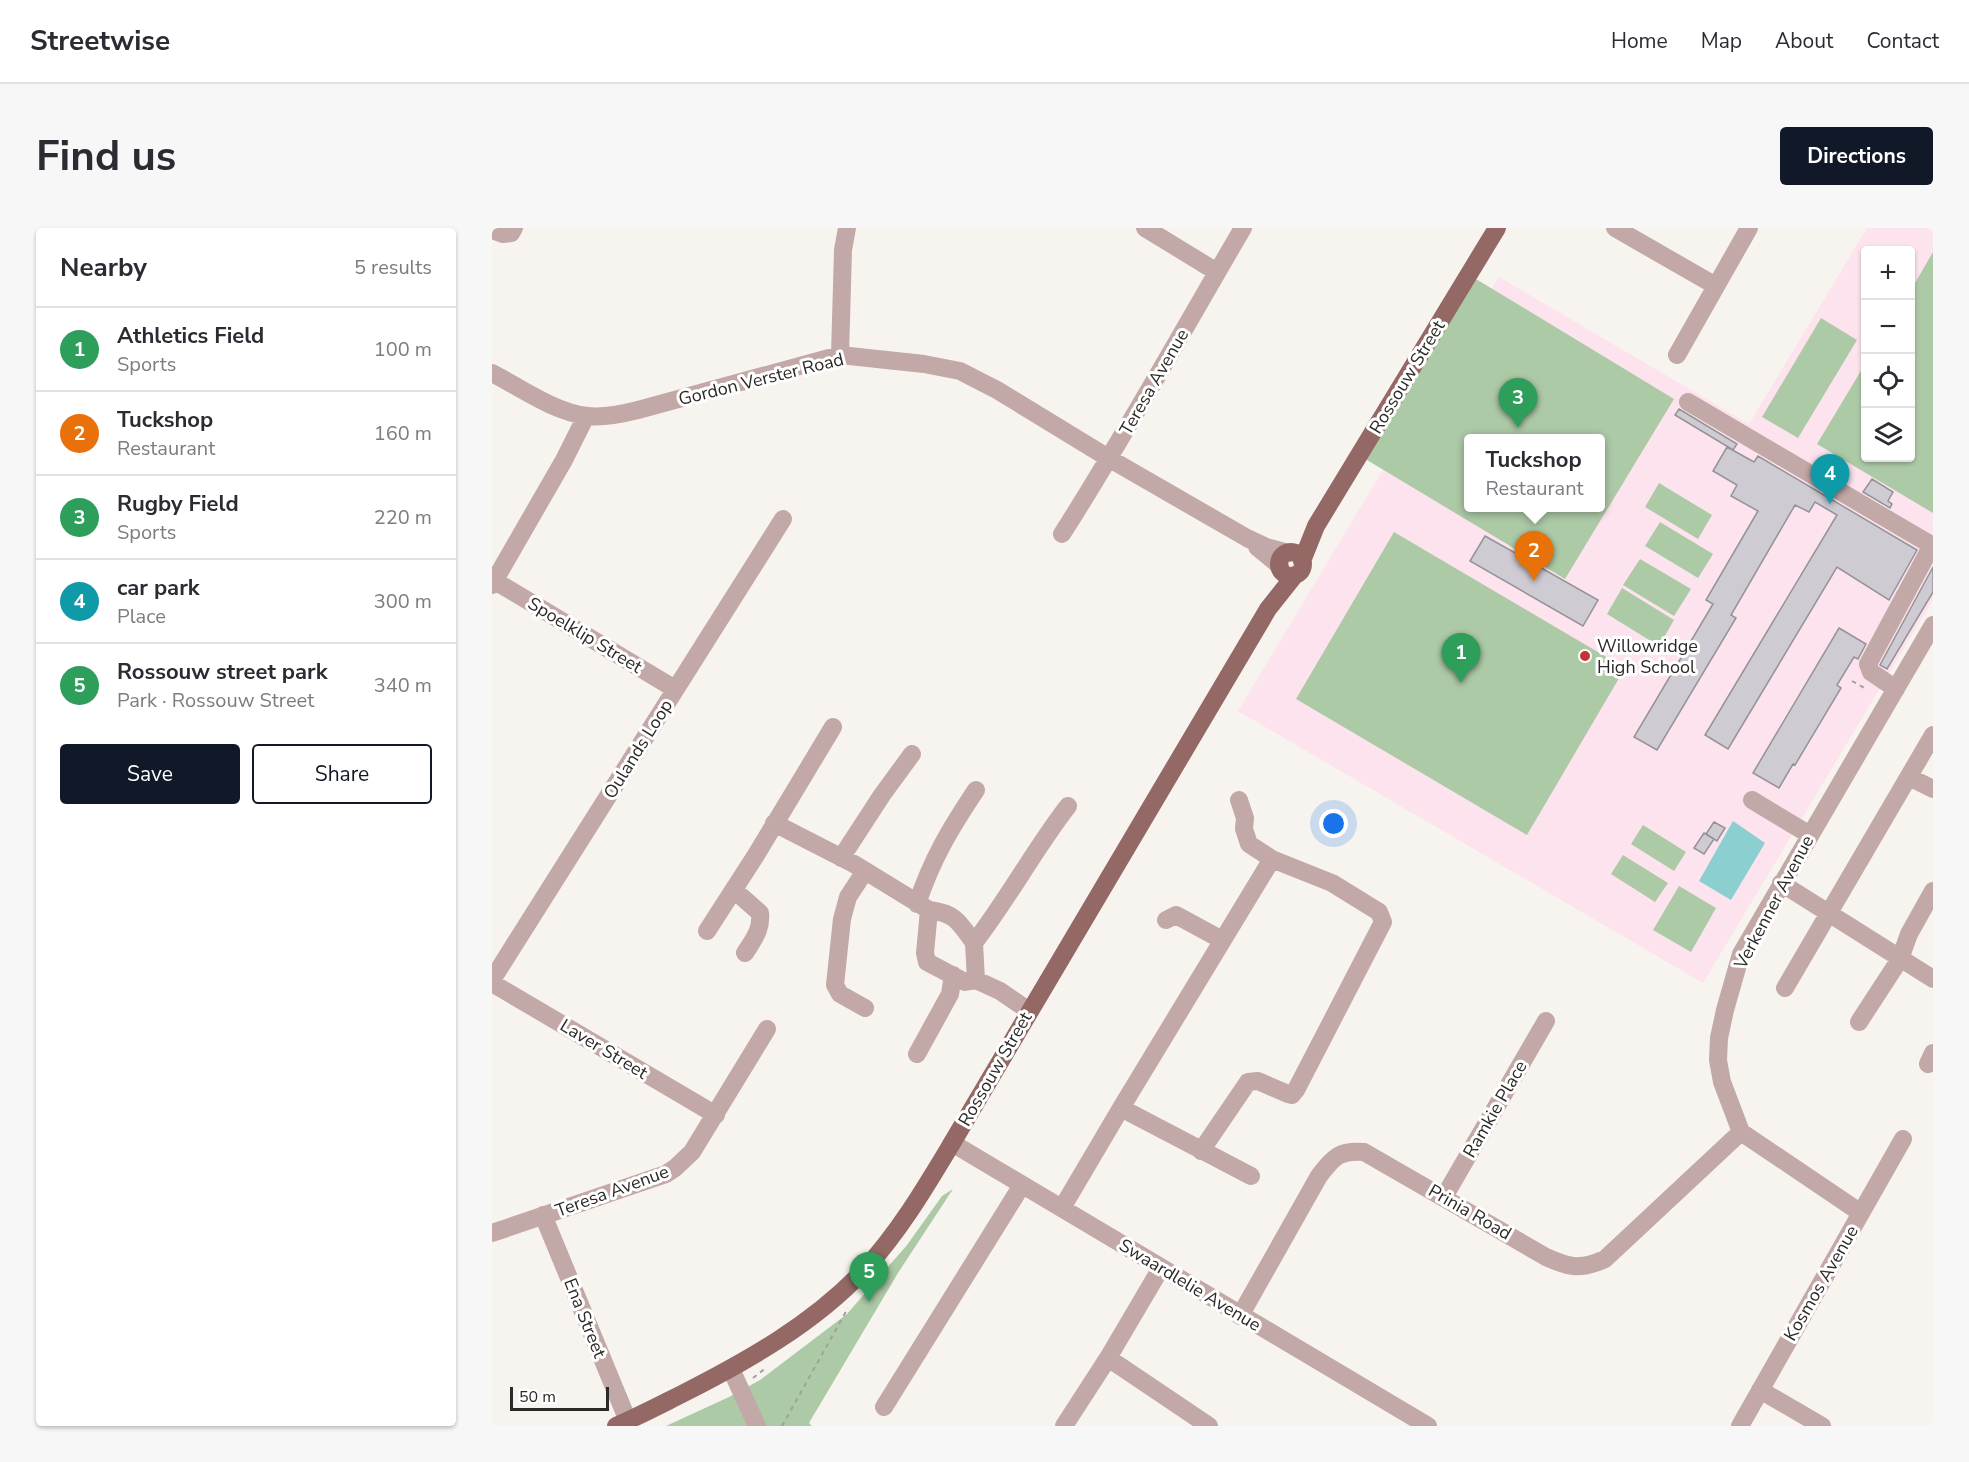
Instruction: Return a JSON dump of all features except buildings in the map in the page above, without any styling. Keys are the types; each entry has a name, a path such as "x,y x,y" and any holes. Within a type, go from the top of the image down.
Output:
{"main road":[{"name":"Rossouw Street","path":"622,1424 735,1377 839,1294 888,1242 952,1143 1268,609 1290,563 1316,526 1497,228"}],"street":[{"path":"492,230 503,234 511,233 514,228"},
{"path":"840,355 843,249 847,228"},
{"path":"1145,228 1217,272"},
{"name":"Teresa Avenue","path":"1062,534 1110,459 1243,228"},
{"path":"1615,228 1716,286"},
{"path":"1677,355 1749,228"},
{"name":"Gordon Verster Road","path":"492,373 552,404 586,416 612,416 840,355 924,364 960,371 997,390 1110,459 1290,563"},
{"path":"1688,402 1933,545 1868,664 1871,672 1896,689"},
{"path":"493,583 564,460 586,416"},
{"name":"Oulands Loop","path":"492,981 783,519"},
{"name":"Spoelklip Street","path":"493,583 675,689"},
{"name":"Verkenner Avenue","path":"1741,1132 1722,1082 1719,1038 1731,987 1742,954 1781,883 1933,625"},
{"path":"706,931 734,890 833,727"},
{"path":"1785,988 1933,735"},
{"path":"841,858 912,754"},
{"path":"1909,777 1933,789"},
{"path":"976,790 928,871 923,907 926,958 933,967 964,982 976,980 1000,991 1029,1011"},
{"path":"1201,1151 1248,1082 1258,1081 1288,1095 1292,1095 1296,1090 1383,922 1378,912 1332,883 1272,859 1249,844 1244,829 1245,818 1239,800"},
{"path":"1752,800 1810,835"},
{"path":"974,943 996,915 1049,830 1068,806"},
{"path":"774,823 865,871 923,907 953,916 974,943 976,980"},
{"path":"1062,1208 1272,859"},
{"path":"865,871 849,897 842,919 835,985 840,994 866,1008"},
{"path":"1781,883 1933,979"},
{"path":"734,890 760,913 759,931 744,953"},
{"path":"1859,1022 1900,958 1909,934 1933,891"},
{"path":"1166,920 1176,915 1222,940"},
{"path":"917,1054 950,994 953,975"},
{"name":"Laver Street","path":"492,981 717,1115"},
{"name":"Ramkie Place","path":"1444,1197 1546,1021"},
{"name":"Teresa Avenue","path":"492,1233 666,1174 675,1168 692,1152 717,1115 767,1029"},
{"path":"1121,1107 1251,1176"},
{"path":"1741,1132 1861,1214"},
{"name":"Prinia Road","path":"1240,1316 1319,1176 1331,1160 1340,1154 1350,1151 1364,1152 1546,1257 1567,1266 1588,1267 1611,1254 1741,1132"},
{"name":"Kosmos Avenue","path":"1740,1426 1903,1139"},
{"name":"Swaardlelie Avenue","path":"952,1143 1428,1426"},
{"path":"884,1407 1022,1185"},
{"name":"Ena Street","path":"543,1215 622,1424"},
{"path":"1064,1426 1108,1358 1161,1268"},
{"path":"1108,1358 1209,1426"},
{"path":"735,1377 757,1426"},
{"path":"1760,1390 1822,1426"}],"path":[{"path":"782,1426 851,1301 842,1308"},
{"path":"735,1377 749,1381 772,1363"}],"shaded area":[{"name":"Willowridge High School","path":"1867,228 1933,228 1933,600 1703,983 1238,711 1499,277 1749,424"}],"green space":[{"path":"1933,252 1933,513 1817,444 1861,371 1861,462 1915,462 1915,283"},
{"path":"1471,276 1674,399 1565,579 1362,457"},
{"path":"1821,318 1857,340 1798,438 1762,417"},
{"path":"1659,483 1712,515 1698,539 1645,507"},
{"path":"1660,522 1713,554 1698,578 1645,546"},
{"path":"1394,532 1625,668 1527,835 1296,699"},
{"path":"1640,559 1691,589 1674,616 1623,585"},
{"path":"1622,588 1674,620 1659,646 1607,614"},
{"path":"1643,825 1686,852 1674,871 1631,844"},
{"path":"1623,855 1668,883 1655,902 1611,874"},
{"path":"1679,886 1716,908 1691,952 1653,930"},
{"path":"953,1189 898,1273 809,1423 812,1426 666,1426 760,1380 847,1314 907,1245 942,1196"}],"water":[{"path":"1733,821 1765,843 1731,900 1699,881"}],"place":[{"name":"Rugby Field","path":"1518,428"},
{"name":"car park","path":"1830,504"},
{"name":"Tuckshop","path":"1534,581"},
{"name":"Willowridge High School","path":"1585,656"},
{"name":"Athletics Field","path":"1461,683"},
{"name":"Rossouw street park","path":"869,1302"}]}
